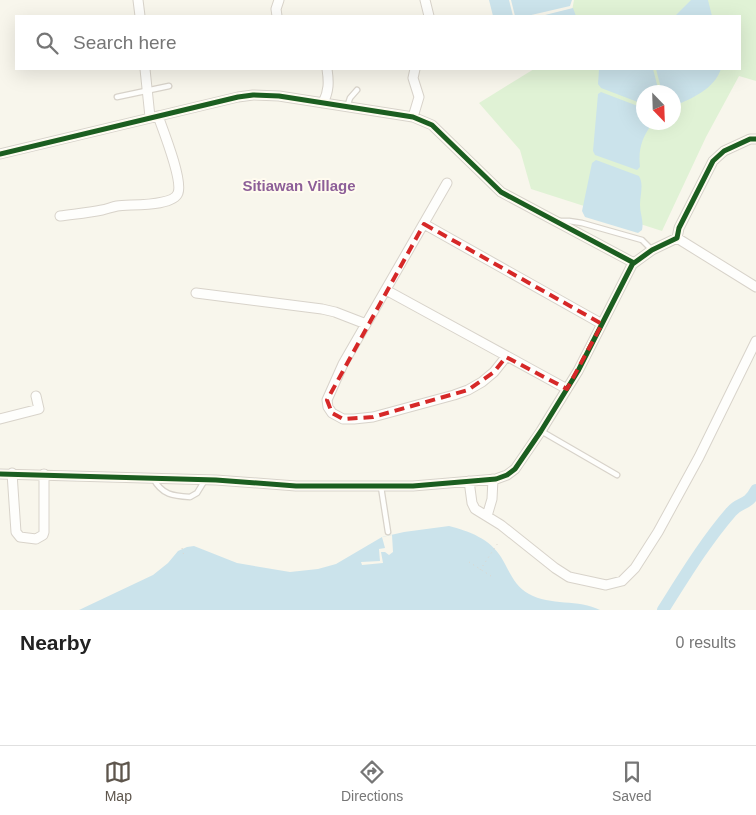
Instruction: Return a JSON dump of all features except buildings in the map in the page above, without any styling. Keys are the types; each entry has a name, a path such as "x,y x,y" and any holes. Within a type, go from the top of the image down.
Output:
{"street":[{"path":"138,0 140,15"},
{"path":"277,15 276,10 279,0"},
{"path":"425,0 429,15"},
{"path":"60,216 103,210 116,206 160,202 175,197 179,191 178,178 168,146 154,117 145,70"},
{"path":"323,103 329,84 327,70"},
{"path":"413,117 418,97 413,78 415,70"},
{"path":"0,154 253,95 279,96 413,117 432,125 501,192 633,263"},
{"path":"0,474 205,480 296,486 413,486 493,479 507,475 515,469 567,389 633,263 652,250 676,238 713,161 724,151 750,139 756,139"},
{"path":"447,183 344,364 327,400 328,407 332,414 343,419 374,417 468,390 494,372 506,357"},
{"path":"424,224 602,324"},
{"path":"676,238 756,287"},
{"path":"386,290 567,389"},
{"path":"196,293 322,308 366,324"},
{"path":"469,481 472,503 475,509 520,539 569,577 606,586 627,578 645,554 699,457 756,341"},
{"path":"0,419 39,409 36,396"},
{"path":"12,473 16,532 20,537 36,539 43,535 44,532 44,474"},
{"path":"487,516 492,498 493,479"}],"lane":[{"path":"117,97 169,86"},
{"path":"347,107 350,98 358,90"},
{"path":"556,222 582,223 642,240 652,250"},
{"path":"541,431 617,475"},
{"path":"153,478 161,490 168,495 190,497 197,493 205,480"},
{"path":"381,486 388,532"}],"path":[{"path":"480,570 498,543"},
{"path":"182,548 184,556"},
{"path":"469,562 490,576"}],"highlighted area":[{"path":"424,224 602,324 567,389 506,357 494,372 468,390 373,417 343,419 332,413 327,400"}],"green space":[{"path":"574,0 756,0 756,81 739,76 706,137 662,231 531,189 520,150 479,103 532,70 741,70 741,15 571,15"}],"water":[{"path":"489,0 509,0 513,15 493,15"},
{"path":"511,0 572,0 570,6 531,15 515,15"},
{"path":"691,0 708,0 712,15 676,15"},
{"path":"573,8 576,15 545,15"},
{"path":"599,70 653,70 657,85 636,85 636,101 601,88 598,84"},
{"path":"656,70 721,70 713,82 695,96 681,103 681,85 660,85"},
{"path":"601,92 636,105 636,130 648,130 642,144 640,167 637,170 595,155 593,151 598,94"},
{"path":"596,160 639,176 641,183 642,230 638,233 585,217 582,211 592,163"},
{"path":"449,526 471,533 491,545 501,557 519,587 529,594 537,598 583,605 600,610 79,610 153,575 168,563 178,551 187,547 194,546 237,563 290,572 318,569 336,564 382,537"}],"pier":[{"path":"392,535 393,552 389,555 381,552 383,563 362,565 361,562 380,561 379,549 385,548 382,537"}],"waterway":[{"path":"663,610 721,523 737,506 747,502 756,490"}],"cycle path":[{"path":"0,154 253,95 279,96 413,117 432,125 501,192 634,263 652,250 677,238 679,228 713,161 724,151 750,139 756,139"},
{"path":"0,474 216,480 296,486 413,486 496,479 507,475 515,469 541,431 578,371 633,263"}],"district":[{"name":"Sitiawan Village","path":"299,185"}]}
